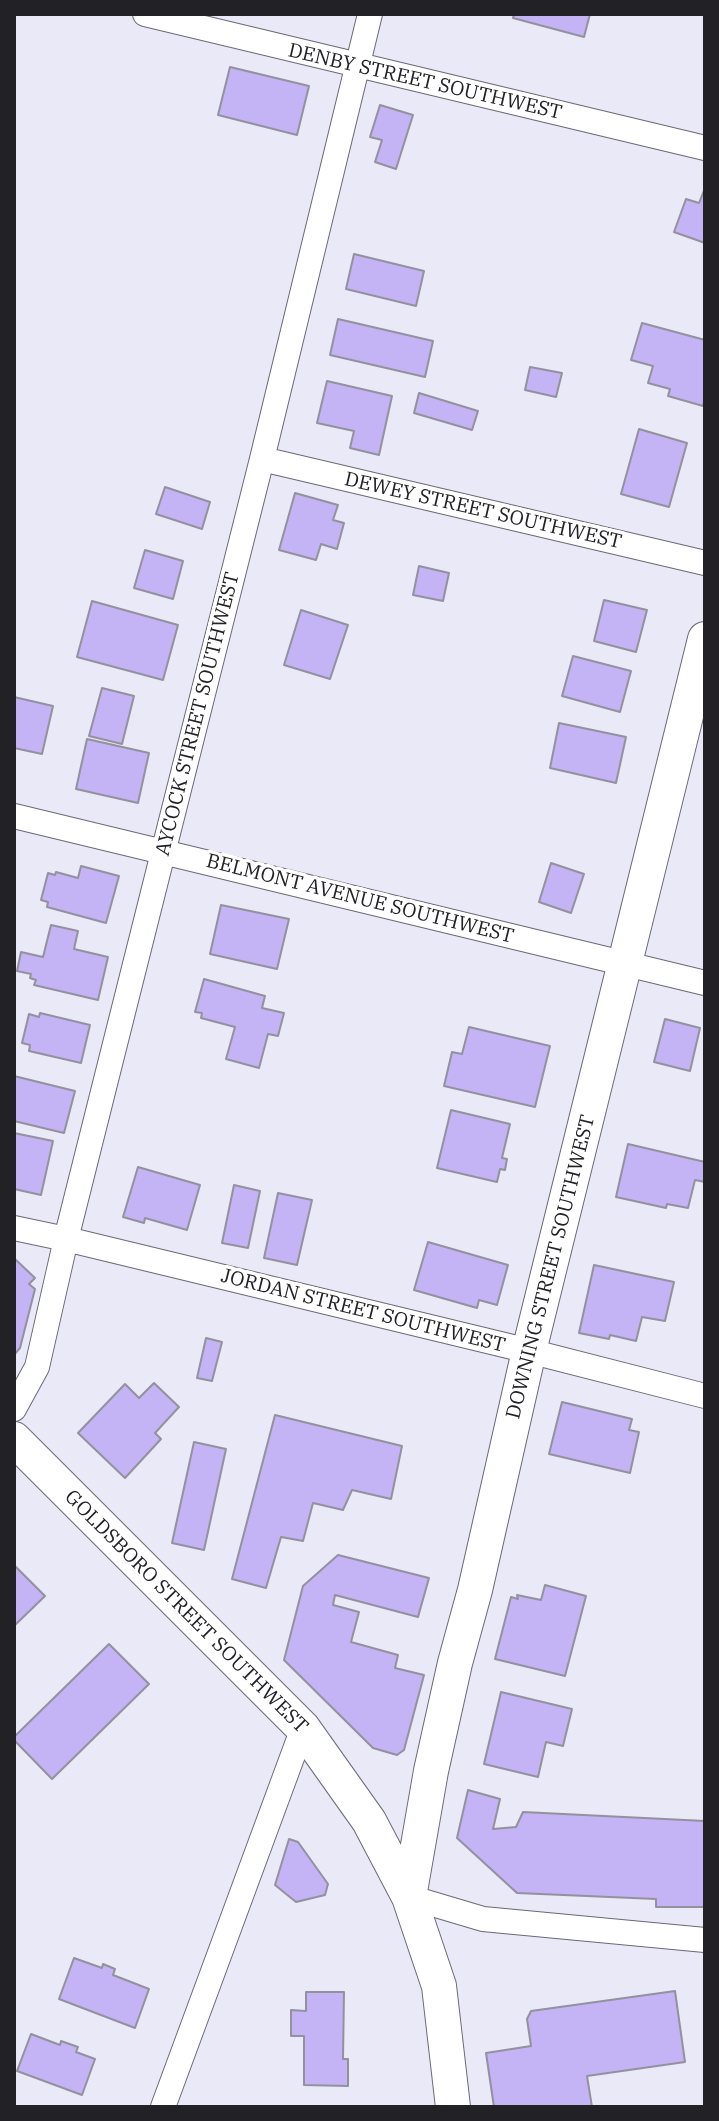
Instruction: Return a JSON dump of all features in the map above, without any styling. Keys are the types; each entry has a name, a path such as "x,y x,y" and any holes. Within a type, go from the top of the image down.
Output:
{"street":[{"name":"DENBY STREET SOUTHWEST","path":"145,14 705,148"},
{"name":"AYCOCK STREET SOUTHWEST","path":"14,1409 37,1367 66,1239 370,14"},
{"name":"DEWEY STREET SOUTHWEST","path":"262,459 705,563"},
{"name":"DOWNING STREET SOUTHWEST","path":"409,1897 431,1771 529,1351 705,639"},
{"name":"BELMONT AVENUE SOUTHWEST","path":"14,816 705,983"},
{"name":"JORDAN STREET SOUTHWEST","path":"14,1228 705,1396"},
{"name":"GOLDSBORO STREET SOUTHWEST","path":"14,1439 303,1728 369,1821 409,1897 439,1986 453,2107"},
{"path":"163,2107 303,1728"},
{"path":"409,1897 483,1919 705,1940"}],"building":[{"path":"514,14 590,14 584,37 513,18"},
{"path":"230,67 309,86 297,135 218,115"},
{"path":"380,105 413,115 396,169 375,162 382,140 370,137"},
{"path":"705,188 705,243 674,232 686,199 699,203"},
{"path":"354,254 424,271 416,306 346,289"},
{"path":"338,319 433,341 425,377 330,355"},
{"path":"642,323 705,340 703,406 668,396 670,389 648,383 653,366 631,360"},
{"path":"530,367 562,373 556,397 525,390"},
{"path":"327,381 392,396 379,455 350,448 354,431 317,423"},
{"path":"419,393 478,411 472,430 414,413"},
{"path":"639,429 687,443 669,507 621,494"},
{"path":"165,487 210,502 202,529 156,514"},
{"path":"295,493 338,505 333,520 344,523 337,549 321,544 316,560 279,550"},
{"path":"145,550 183,561 173,599 134,588"},
{"path":"419,566 449,573 443,601 413,595"},
{"path":"604,600 647,610 636,652 594,641"},
{"path":"92,601 178,625 163,680 77,657"},
{"path":"301,610 348,625 330,679 284,665"},
{"path":"573,656 631,671 620,712 562,696"},
{"path":"102,688 134,696 122,744 89,736"},
{"path":"14,697 53,706 42,754 14,748"},
{"path":"559,723 626,737 616,783 550,768"},
{"path":"87,739 149,753 138,803 76,789"},
{"path":"551,863 584,874 571,913 539,902"},
{"path":"81,866 119,876 106,923 47,907 48,902 41,900 48,873 78,878"},
{"path":"221,905 289,919 277,969 210,954"},
{"path":"51,925 78,931 74,949 108,957 98,1000 34,985 36,980 30,978 31,974 17,971 21,952 43,957"},
{"path":"204,979 265,996 262,1008 284,1013 278,1036 268,1034 259,1068 226,1059 235,1027 201,1018 202,1013 195,1012"},
{"path":"40,1013 90,1025 81,1063 29,1051 30,1045 22,1043 29,1014 39,1017"},
{"path":"665,1019 700,1028 690,1071 654,1062"},
{"path":"469,1027 550,1046 535,1107 444,1086 452,1052 462,1054"},
{"path":"14,1076 75,1091 64,1133 14,1121"},
{"path":"451,1110 510,1124 502,1158 507,1159 505,1170 500,1169 497,1182 437,1168"},
{"path":"14,1133 53,1141 41,1195 14,1189"},
{"path":"628,1144 705,1162 705,1182 695,1180 688,1208 667,1204 666,1208 616,1197"},
{"path":"138,1167 200,1185 187,1230 145,1218 144,1223 123,1217"},
{"path":"234,1185 260,1191 248,1248 222,1243"},
{"path":"278,1193 312,1200 297,1265 264,1258"},
{"path":"428,1242 508,1265 497,1305 479,1300 477,1308 414,1290"},
{"path":"15,1259 35,1278 29,1284 35,1289 20,1348 14,1355"},
{"path":"594,1265 674,1282 665,1321 642,1317 636,1341 579,1333"},
{"path":"206,1338 222,1342 212,1381 197,1378"},
{"path":"154,1383 179,1407 155,1433 161,1439 125,1478 78,1433 125,1384 139,1398"},
{"path":"562,1402 632,1419 629,1430 639,1432 630,1473 549,1454"},
{"path":"275,1415 402,1446 391,1499 352,1490 343,1510 313,1503 303,1541 281,1537 266,1588 232,1579"},
{"path":"194,1442 226,1449 204,1550 172,1543"},
{"path":"338,1555 429,1578 418,1617 335,1595 333,1605 359,1612 351,1642 398,1655 395,1668 424,1675 404,1750 397,1755 373,1748 284,1660 303,1586"},
{"path":"14,1565 45,1596 14,1626"},
{"path":"545,1585 586,1596 565,1676 495,1659 511,1597 518,1599 517,1595 541,1600"},
{"path":"109,1644 149,1684 52,1779 14,1737"},
{"path":"501,1692 572,1709 563,1746 546,1742 538,1777 484,1764"},
{"path":"468,1790 500,1799 493,1829 516,1827 523,1812 705,1821 705,1907 656,1907 656,1899 517,1893 457,1838"},
{"path":"289,1839 298,1842 328,1884 325,1895 296,1902 275,1885"},
{"path":"74,1958 102,1968 103,1964 115,1969 113,1975 149,1989 135,2028 59,1999"},
{"path":"675,1991 685,2062 587,2076 592,2107 494,2107 486,2053 531,2046 527,2019 531,2011"},
{"path":"306,1992 344,1992 343,2059 348,2059 348,2086 304,2085 304,2036 291,2036 291,2010 306,2011"},
{"path":"31,2034 60,2045 61,2041 78,2047 76,2052 95,2059 82,2095 17,2071"}]}
